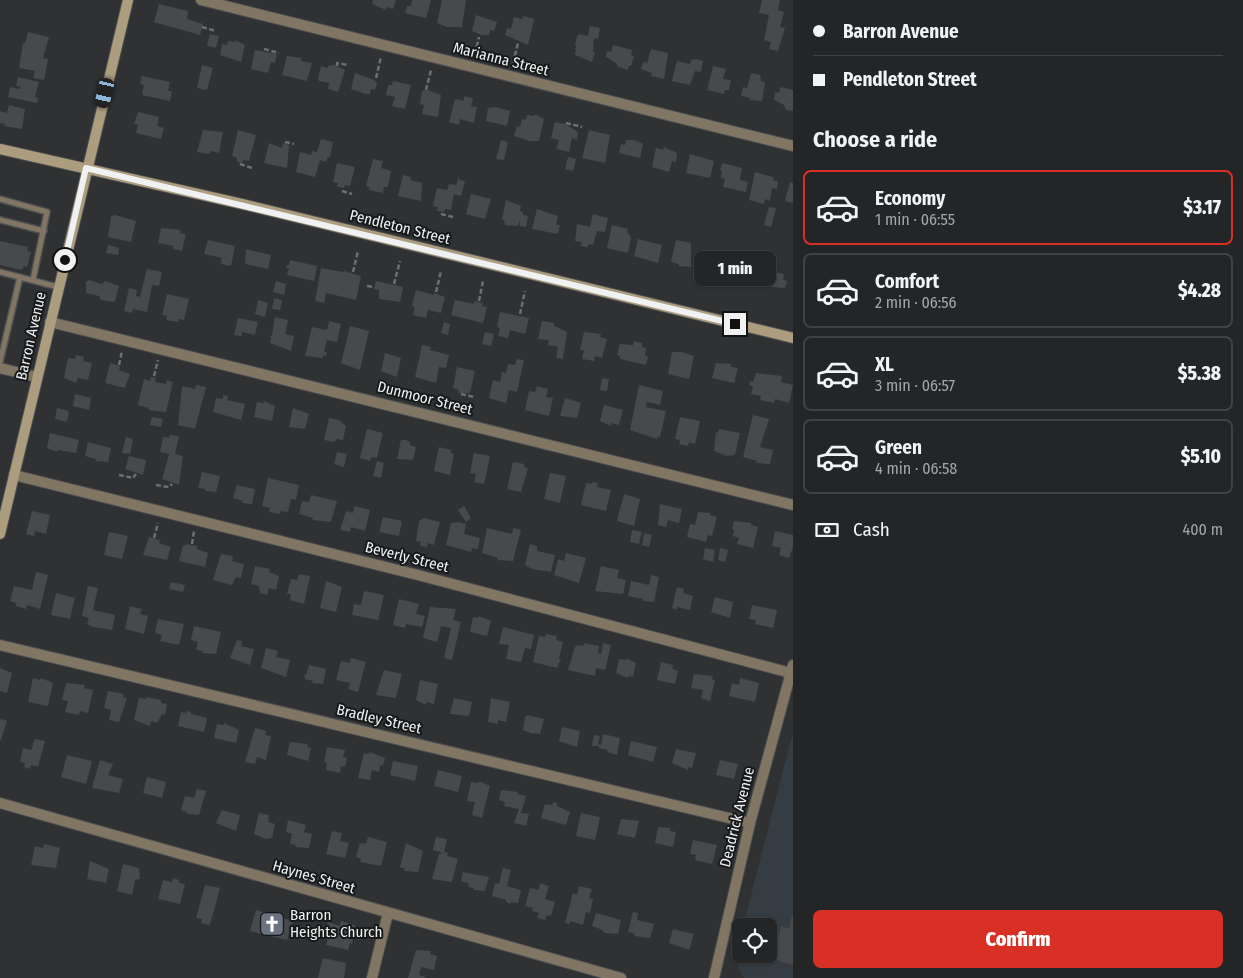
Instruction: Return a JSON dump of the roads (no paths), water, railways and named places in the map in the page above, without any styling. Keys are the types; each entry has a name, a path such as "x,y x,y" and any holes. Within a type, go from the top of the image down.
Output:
{"main road":[{"name":"Barron Avenue","path":"0,534 86,168 128,0"},
{"name":"Pendleton Street","path":"0,149 793,338"}],"street":[{"name":"Marianna Street","path":"201,0 793,146"},
{"name":"Dunmoor Street","path":"50,322 793,506"},
{"path":"0,368 37,377"},
{"name":"Beverly Street","path":"14,476 418,574 792,669"},
{"name":"Bradley Street","path":"0,645 750,823"},
{"name":"Deadrick Avenue","path":"714,978 750,823 789,696 792,669"},
{"name":"Haynes Street","path":"0,803 621,978"},
{"path":"372,978 388,913"}],"lane":[{"path":"0,199 47,212 33,280"},
{"path":"0,220 44,231"},
{"path":"0,272 58,287"},
{"path":"0,362 20,277"}],"place":[{"name":"Barron Heights Church","path":"272,924"}]}
